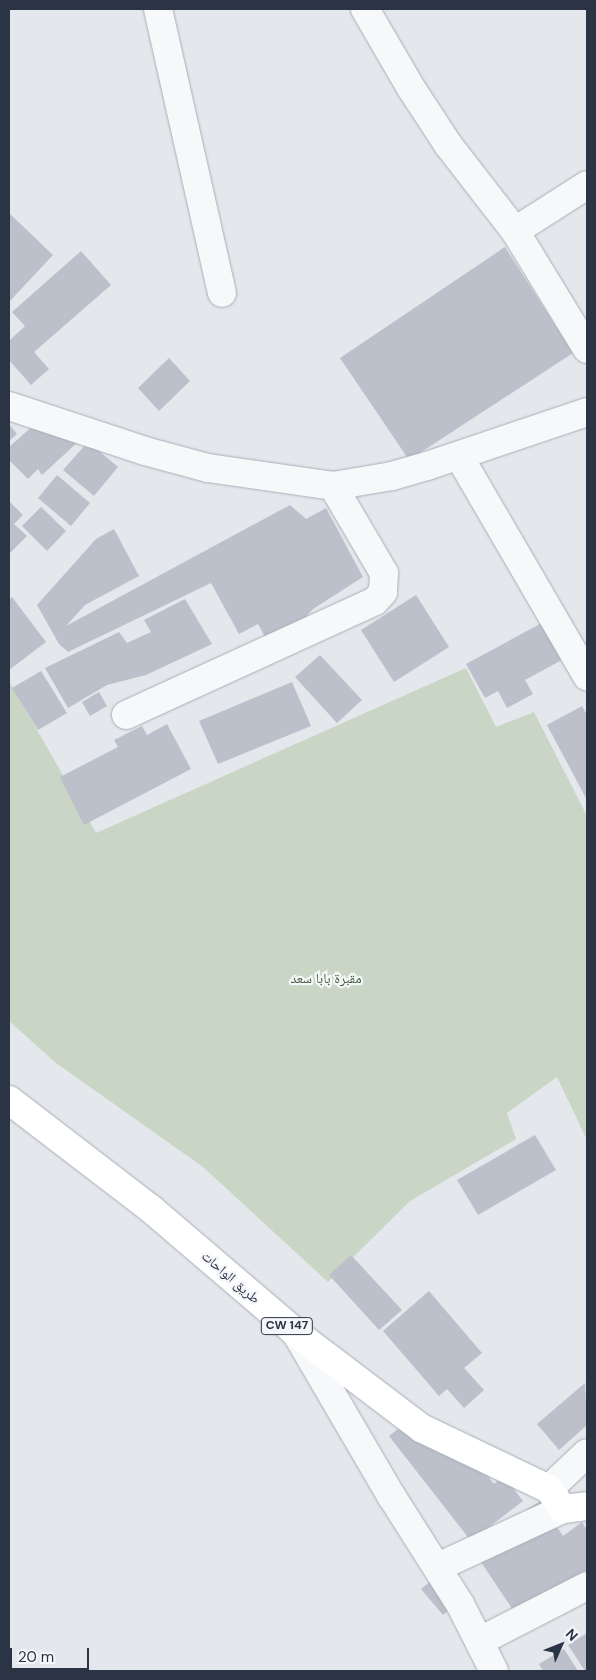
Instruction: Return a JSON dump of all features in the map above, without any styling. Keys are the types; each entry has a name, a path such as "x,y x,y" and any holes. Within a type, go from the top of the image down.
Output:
{"main road":[{"name":"طريق الواحات","path":"9,1100 152,1209 296,1333 421,1428 566,1501"}],"street":[{"path":"158,9 222,293"},
{"path":"365,9 450,146 515,231 587,349"},
{"path":"515,231 587,185"},
{"path":"9,406 145,451 208,468 334,486 392,476 460,456 587,412"},
{"path":"460,456 587,676"},
{"path":"126,715 376,601 383,592 384,573 334,486"},
{"path":"296,1333 392,1497 438,1567 480,1641 494,1671"},
{"path":"438,1567 566,1501 587,1453"},
{"path":"480,1641 587,1586"}],"green space":[{"name":"مقبرة بابا سعد","path":"466,668 496,727 534,712 587,816 587,1140 557,1077 507,1113 516,1139 410,1201 328,1282 203,1167 56,1063 9,1021 9,681 96,833"}],"building":[{"path":"9,213 53,255 9,302"},
{"path":"505,247 573,353 409,460 340,358"},
{"path":"81,251 111,285 34,352 49,369 31,385 9,360 9,341 25,326 12,312"},
{"path":"169,358 190,381 159,411 138,388"},
{"path":"9,424 17,434 9,441"},
{"path":"34,425 78,442 42,475 38,469 28,479 9,460 9,447"},
{"path":"88,442 118,467 94,496 63,470"},
{"path":"57,475 90,503 71,526 38,498"},
{"path":"9,501 23,515 14,524 27,536 9,554"},
{"path":"290,505 306,519 326,508 363,577 313,609 294,630 269,644 258,624 239,634 211,583 68,652 59,644 37,605 96,539 114,529 139,576 85,605 66,626"},
{"path":"41,507 66,531 47,551 22,526"},
{"path":"416,595 449,647 394,682 361,630"},
{"path":"12,597 46,642 9,670 9,600"},
{"path":"185,599 212,644 146,675 107,685 68,708 45,668 119,632 127,643 151,632 144,620"},
{"path":"551,618 571,655 525,680 533,694 507,708 498,691 485,698 466,664"},
{"path":"320,655 362,700 337,723 295,677"},
{"path":"41,671 67,713 38,730 12,688"},
{"path":"292,682 311,726 218,764 199,721"},
{"path":"99,692 107,706 90,716 82,702"},
{"path":"582,706 587,715 587,800 547,725"},
{"path":"167,724 191,769 84,825 60,777 118,747 114,740 142,726 147,735"},
{"path":"535,1135 556,1170 478,1215 457,1180"},
{"path":"351,1255 402,1310 379,1330 329,1275"},
{"path":"429,1291 482,1353 464,1368 484,1390 464,1408 447,1389 439,1396 383,1331"},
{"path":"585,1383 587,1425 559,1450 537,1424"},
{"path":"416,1415 461,1442 494,1484 504,1476 523,1501 471,1541 389,1436"},
{"path":"540,1501 563,1536 582,1522 587,1530 587,1570 517,1616 471,1547"},
{"path":"438,1575 460,1601 443,1615 421,1589"},
{"path":"587,1633 587,1671 585,1671 568,1645"},
{"path":"564,1649 578,1671 543,1671 539,1664"}]}
